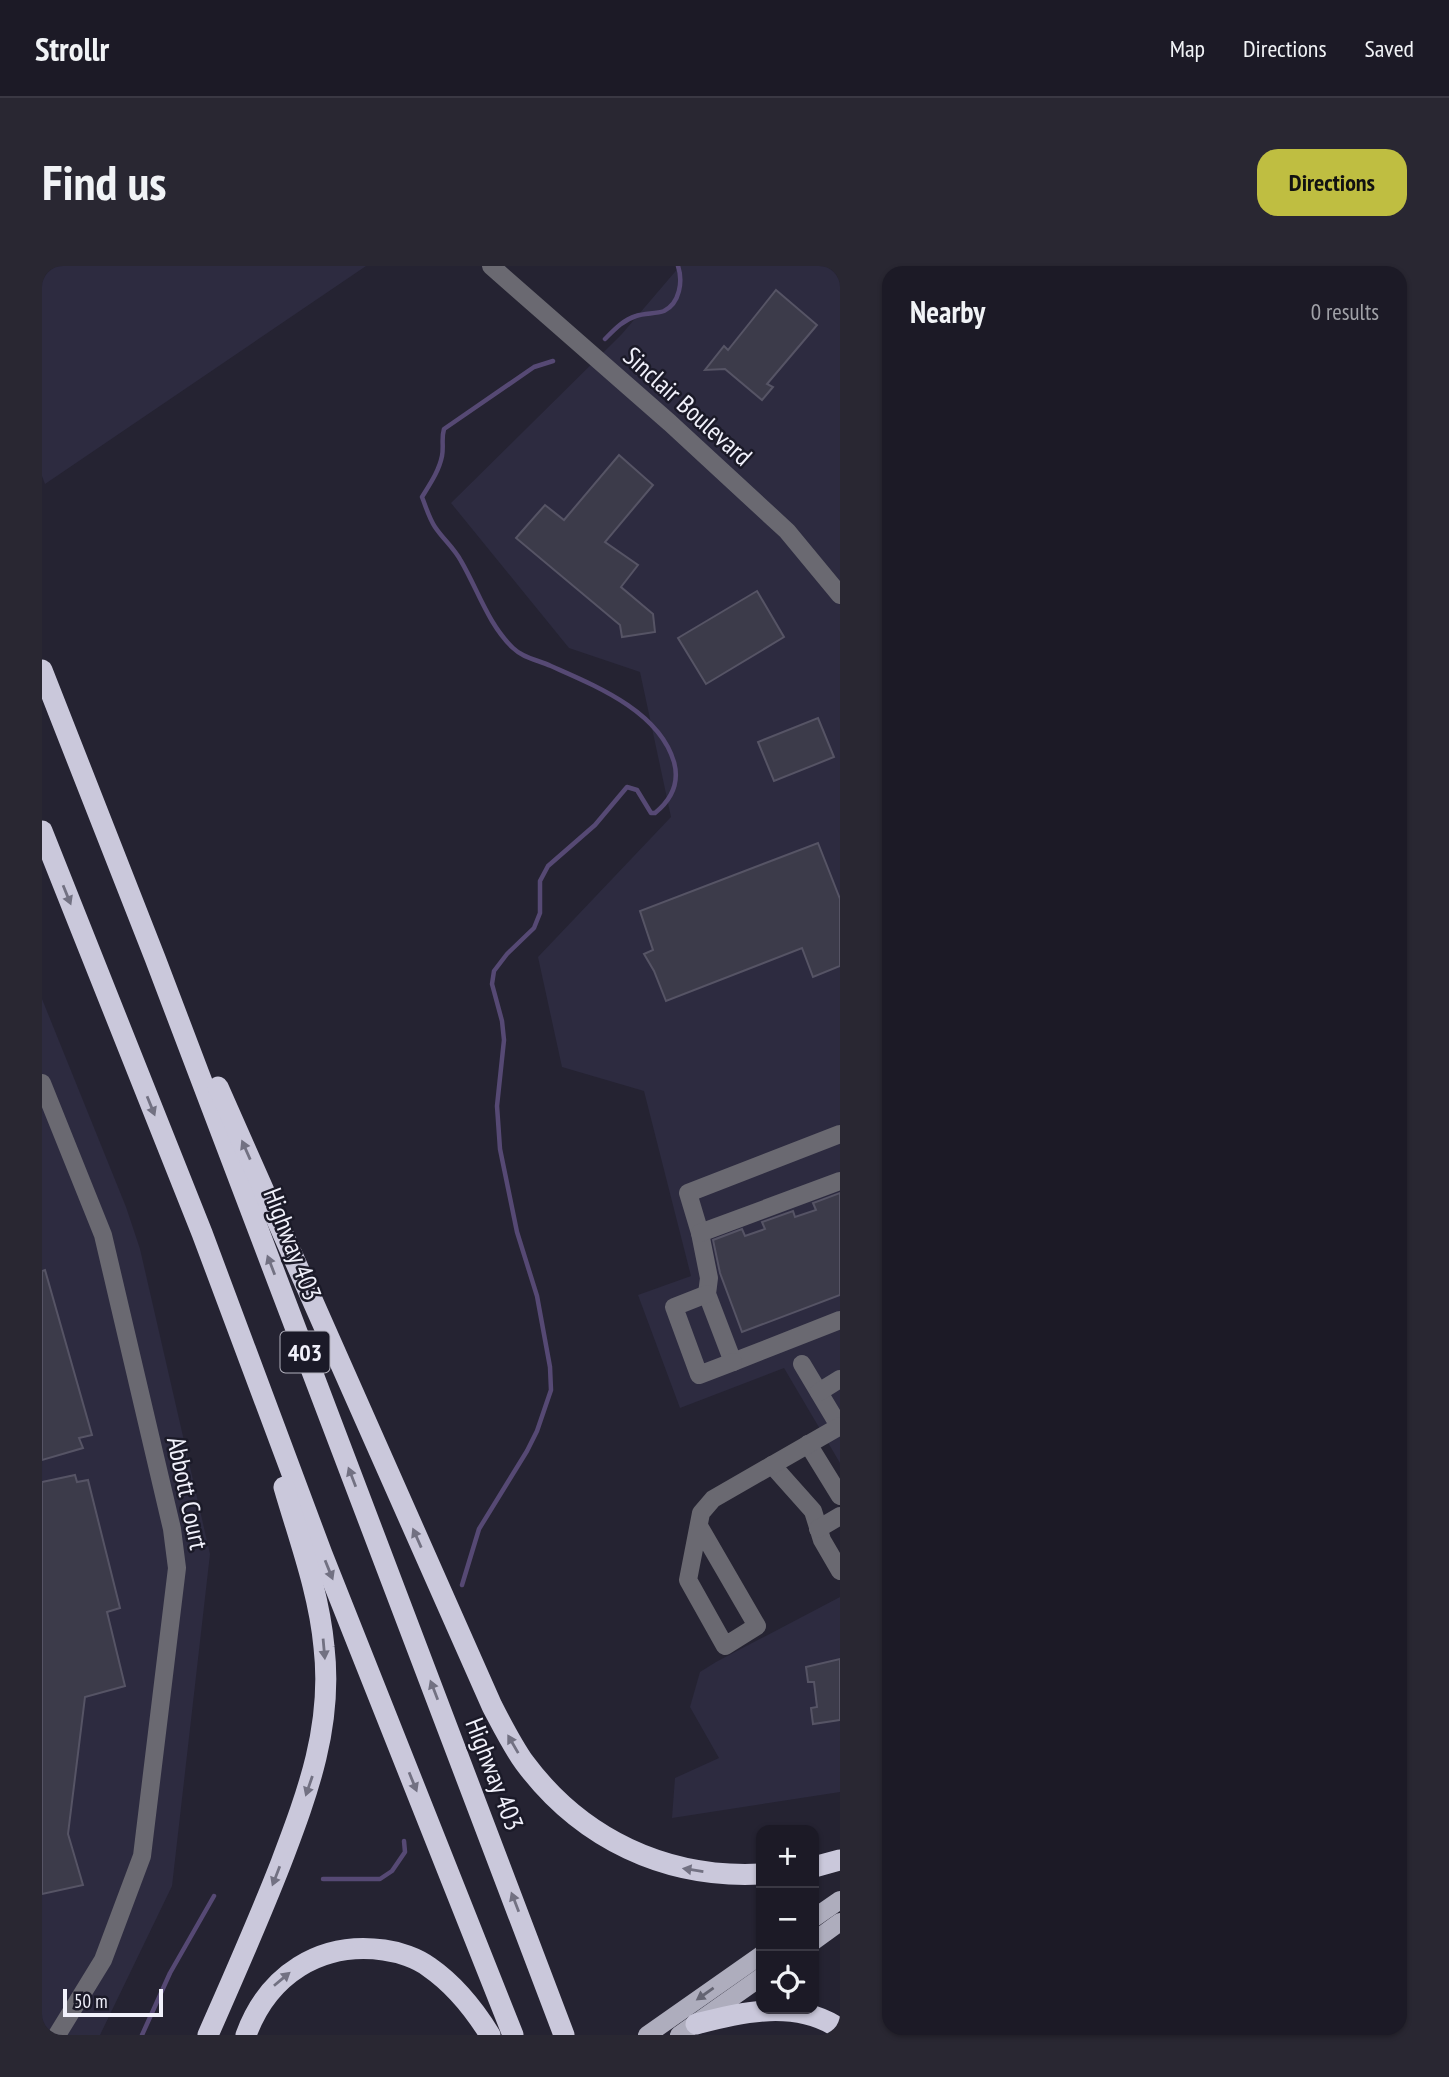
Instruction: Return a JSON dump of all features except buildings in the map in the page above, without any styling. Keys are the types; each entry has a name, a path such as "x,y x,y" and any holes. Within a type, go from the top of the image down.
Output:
{"highway":[{"name":"Highway 403","path":"42,670 155,958 564,2035"},
{"name":"403","path":"42,831 513,2035"},
{"path":"155,958 186,1015 492,1706 524,1762 548,1791 576,1817 623,1848 678,1868 723,1874 756,1874"},
{"path":"201,1233 205,1266 277,1464 318,1604 325,1648 326,1695 317,1758 300,1812 260,1918 208,2035"},
{"path":"819,1866 840,1860"},
{"path":"530,1942 549,1971 577,2035"},
{"path":"246,2035 260,2003 290,1971 319,1956 346,1949 367,1948 396,1952 428,1965 468,2003 490,2035"},
{"path":"687,2029 760,2009 795,2012 818,2018 840,2029"}],"main road":[{"path":"819,1915 840,1900"},
{"path":"819,1937 840,1922"},
{"path":"647,2035 756,1959"},
{"path":"687,2029 756,1981"}],"street":[{"name":"Sinclair Boulevard","path":"491,266 670,423 787,531 840,595"},
{"name":"Abbott Court","path":"42,1083 103,1235 172,1529 177,1568 142,1856 103,1960 58,2035"},
{"path":"733,1362 707,1294 709,1278 688,1193 840,1134"},
{"path":"700,1233 840,1181"},
{"path":"707,1294 674,1307 699,1375 840,1320"},
{"path":"699,1526 757,1626 725,1646 688,1580 701,1513 713,1499 840,1426 802,1364"},
{"path":"819,1392 840,1380"},
{"path":"808,1444 840,1496"},
{"path":"772,1465 813,1511 818,1529 840,1571"},
{"path":"818,1529 840,1516"}],"shaded area":[{"path":"42,266 366,266 45,484 42,476"},
{"path":"680,266 840,266 840,1463 784,1368 680,1408 638,1295 691,1276 644,1091 562,1067 538,957 671,817 640,672 569,648 451,503 621,335"},
{"path":"42,999 126,1207 140,1249 210,1554 172,1886 100,2035 42,2035"},
{"path":"840,1597 840,1792 672,1818 675,1778 719,1758 690,1707 700,1672"}],"waterway":[{"path":"605,339 631,318 664,311 674,303 679,291 678,266"},
{"path":"462,1585 479,1529 527,1451 551,1390 550,1367 537,1296 517,1232 500,1149 497,1106 504,1040 492,984 494,971 534,928 540,913 540,881 548,866 595,825 627,787 637,790 651,813 655,813 670,797 676,777 674,762 666,744 655,728 640,714 587,682 521,654 504,639 458,556 433,524 422,497 441,462 444,429 534,367 553,361"},
{"path":"323,1879 380,1879 392,1871 405,1852 404,1841"},
{"path":"142,2035 170,1973 214,1896"}]}
